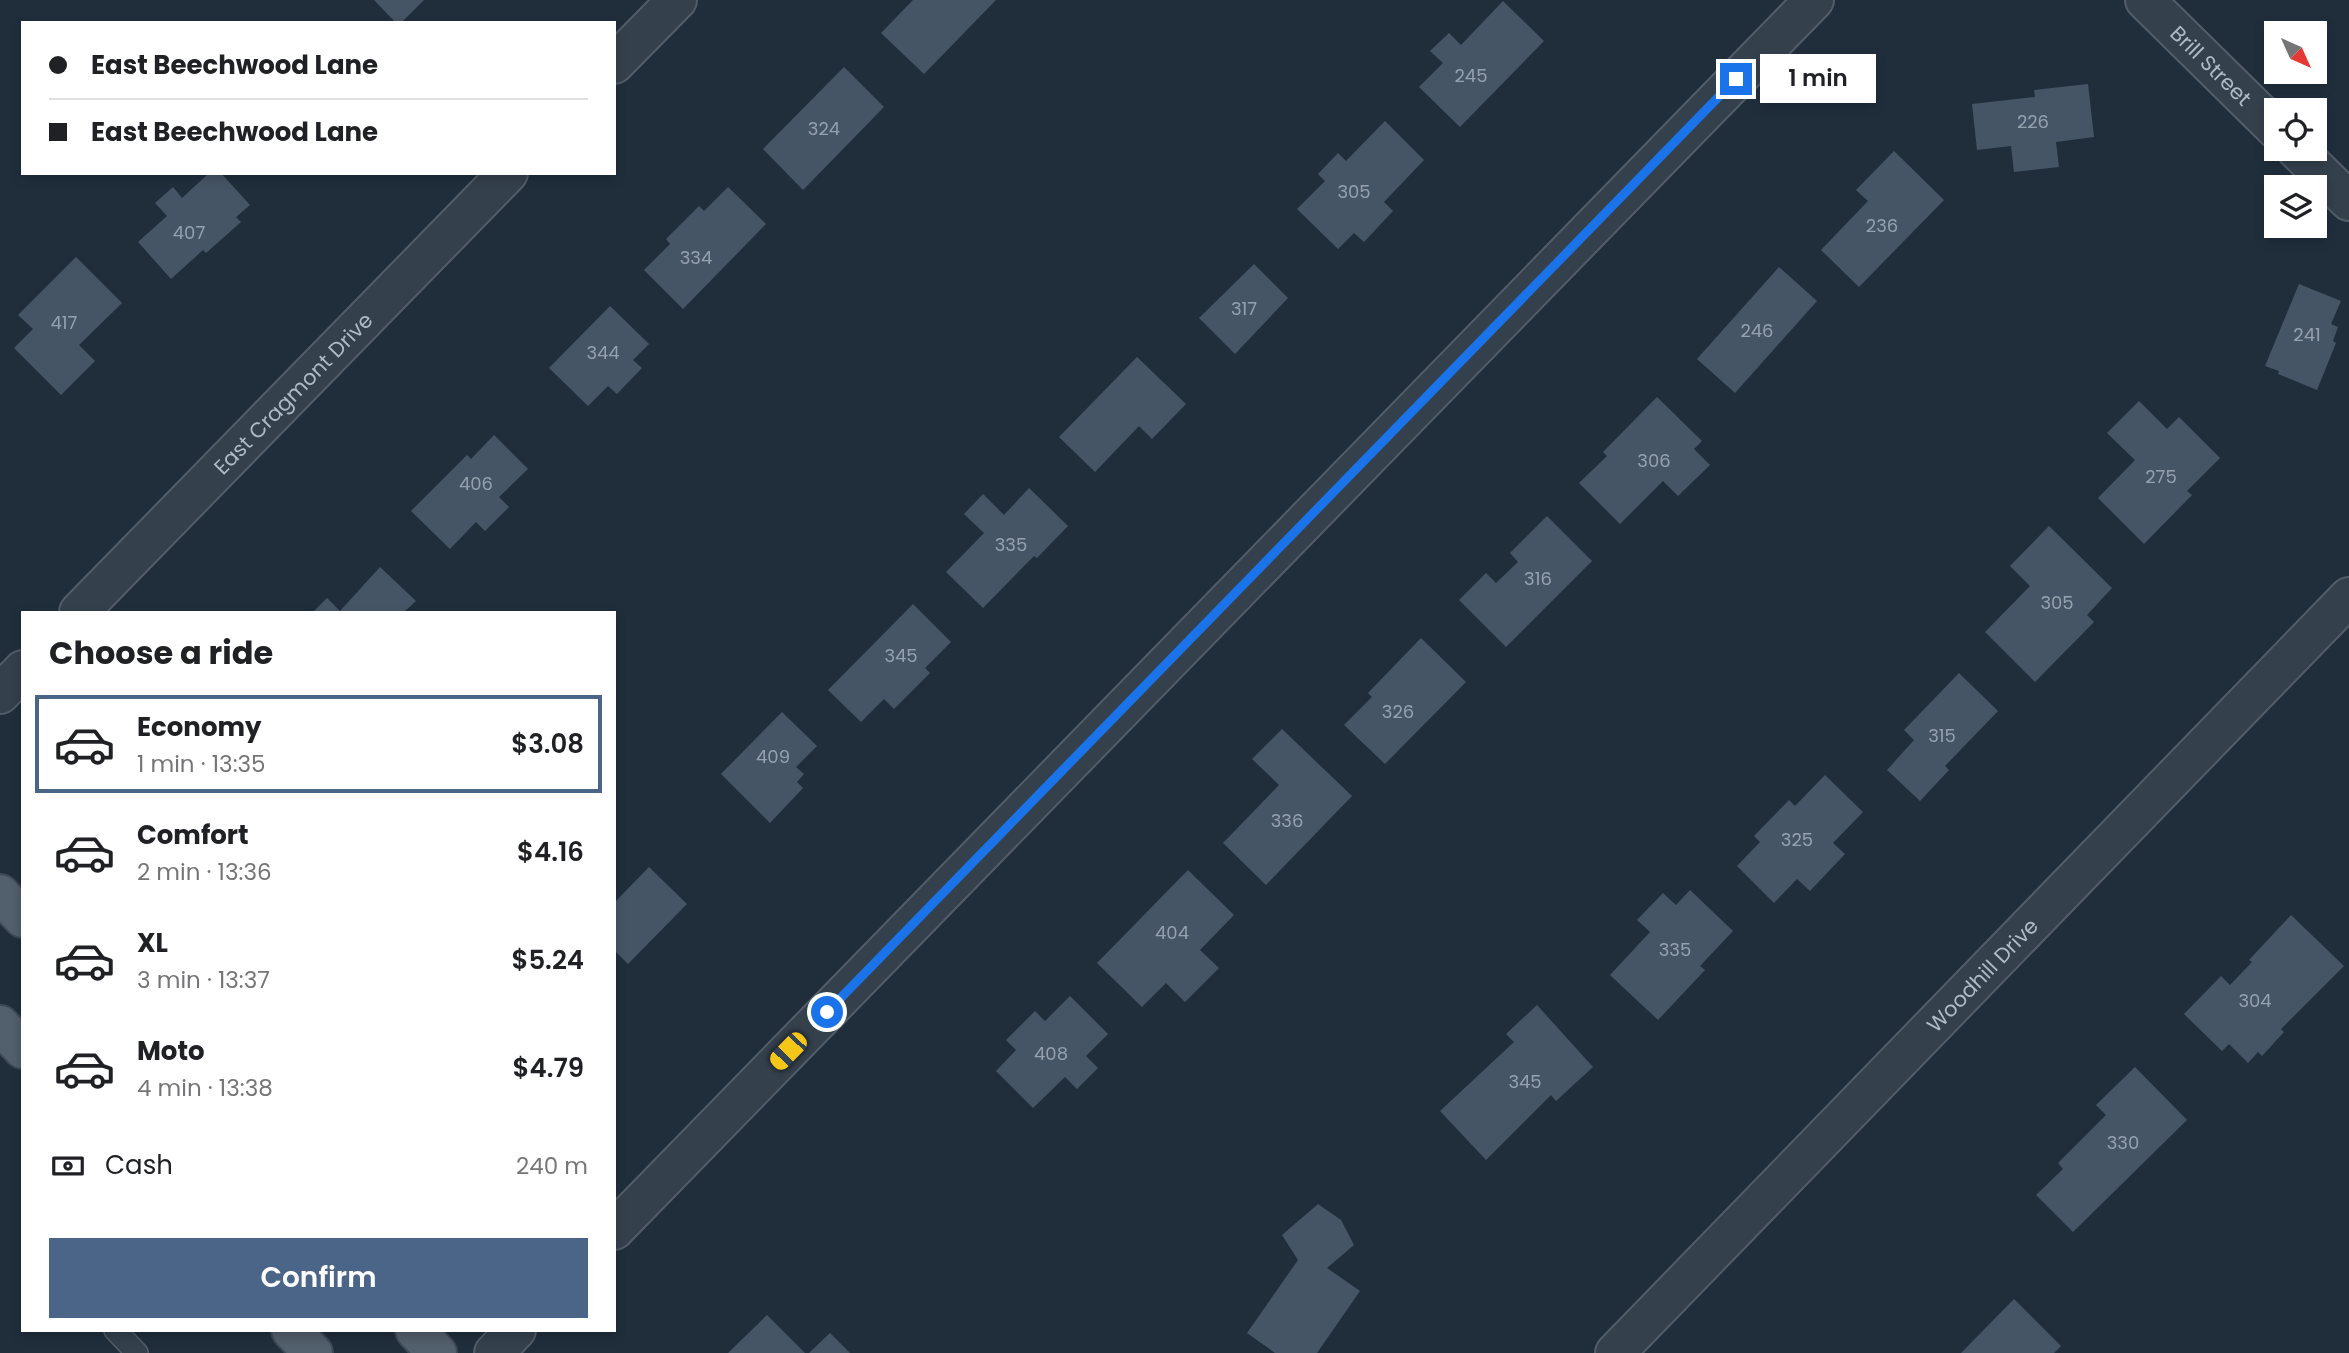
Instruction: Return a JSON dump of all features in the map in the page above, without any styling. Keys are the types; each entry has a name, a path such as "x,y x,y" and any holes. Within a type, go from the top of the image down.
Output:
{"main road":[{"path":"0,894 21,916"},
{"path":"0,1025 21,1047"},
{"path":"294,1332 313,1353"},
{"path":"417,1332 437,1353"}],"street":[{"path":"616,62 677,0"},
{"path":"616,1228 1814,0"},
{"name":"Brill Street","path":"2145,0 2264,117"},
{"path":"2308,161 2349,201"},
{"name":"East Cragmont Drive","path":"80,611 506,175"},
{"name":"Woodhill Drive","path":"1615,1353 2349,597"},
{"path":"0,694 21,672"},
{"path":"494,1353 514,1332"}],"lane":[{"path":"117,1332 137,1353"}],"building":[{"path":"374,0 424,0 403,21 394,21"},
{"path":"913,0 996,0 924,74 881,33"},
{"path":"1503,1 1544,41 1460,127 1419,87 1443,63 1430,51 1449,33 1461,45"},
{"path":"844,67 884,107 803,190 763,149"},
{"path":"2088,84 2094,137 2056,142 2059,167 2014,172 2011,146 1977,150 1972,104 2035,97 2034,90"},
{"path":"1385,121 1424,160 1384,202 1393,211 1364,242 1354,233 1338,249 1297,209 1325,181 1318,174 1338,153 1346,161"},
{"path":"1894,151 1944,200 1859,287 1821,250 1868,201 1856,190"},
{"path":"207,175 223,175 250,205 236,217 241,222 206,253 203,250 171,279 138,242 167,216 155,203 173,187 182,198"},
{"path":"728,187 766,224 683,309 644,270 670,244 666,239 699,206 704,211"},
{"path":"76,257 122,303 79,345 95,361 61,395 14,348 33,329 18,315"},
{"path":"1254,264 1288,298 1235,354 1199,318"},
{"path":"1779,267 1817,301 1735,393 1697,359"},
{"path":"2299,284 2341,301 2331,324 2338,327 2333,341 2336,343 2317,390 2265,366"},
{"path":"610,306 649,344 633,360 642,368 617,394 608,386 588,406 549,368"},
{"path":"1137,357 1186,404 1152,439 1139,426 1095,472 1059,437"},
{"path":"1657,397 1702,441 1694,449 1710,465 1678,496 1663,481 1620,524 1579,483 1607,456 1603,452"},
{"path":"2139,401 2167,429 2179,417 2220,458 2187,491 2192,495 2144,544 2098,498 2135,460 2107,433"},
{"path":"494,435 528,469 499,497 509,507 485,531 476,522 450,549 411,511 467,455 471,459"},
{"path":"1029,488 1068,526 983,608 946,572 984,533 964,514 983,494 1004,515"},
{"path":"1547,516 1592,561 1506,647 1459,600 1486,573 1496,583 1518,562 1510,553"},
{"path":"2049,526 2112,588 2087,615 2094,622 2035,682 1985,632 2030,586 2010,566"},
{"path":"380,567 416,601 405,611 340,611"},
{"path":"327,598 340,611 314,611"},
{"path":"913,604 951,642 925,668 930,673 894,709 884,699 861,722 828,690"},
{"path":"1421,638 1466,682 1385,764 1344,725 1372,697 1368,693"},
{"path":"1959,673 1998,711 1945,766 1949,770 1920,801 1887,770 1914,740 1904,730"},
{"path":"782,712 817,746 796,767 804,774 797,782 803,788 770,823 721,774"},
{"path":"1282,729 1352,796 1266,885 1223,843 1279,785 1252,759"},
{"path":"1825,775 1863,812 1833,843 1845,854 1810,891 1797,879 1774,903 1737,866 1760,842 1754,836 1789,800 1795,806"},
{"path":"649,867 687,904 628,964 616,952 616,901"},
{"path":"1188,870 1234,915 1200,950 1219,968 1185,1002 1166,983 1142,1007 1097,963"},
{"path":"1690,890 1733,931 1700,966 1705,970 1658,1020 1610,975 1650,932 1637,920 1663,893 1676,905"},
{"path":"2291,915 2344,966 2281,1029 2284,1032 2262,1056 2258,1052 2248,1063 2229,1044 2222,1051 2184,1014 2221,976 2230,985 2252,962 2249,960"},
{"path":"1070,996 1108,1034 1086,1056 1098,1068 1077,1089 1065,1077 1033,1108 996,1071 1016,1050 1006,1040 1035,1011 1045,1021"},
{"path":"1537,1005 1593,1067 1556,1101 1551,1095 1486,1160 1440,1111 1514,1042 1506,1034"},
{"path":"2135,1067 2187,1120 2073,1232 2036,1195 2063,1169 2058,1163 2106,1115 2096,1105"},
{"path":"1318,1204 1341,1220 1354,1245 1327,1268 1360,1291 1317,1353 1275,1353 1247,1333 1298,1260 1282,1235"},
{"path":"2014,1299 2061,1346 2054,1353 1961,1353"},
{"path":"767,1315 805,1353 728,1353"},
{"path":"830,1333 850,1353 809,1353"}],"route":[{"path":"827,1012 1736,79"}]}
